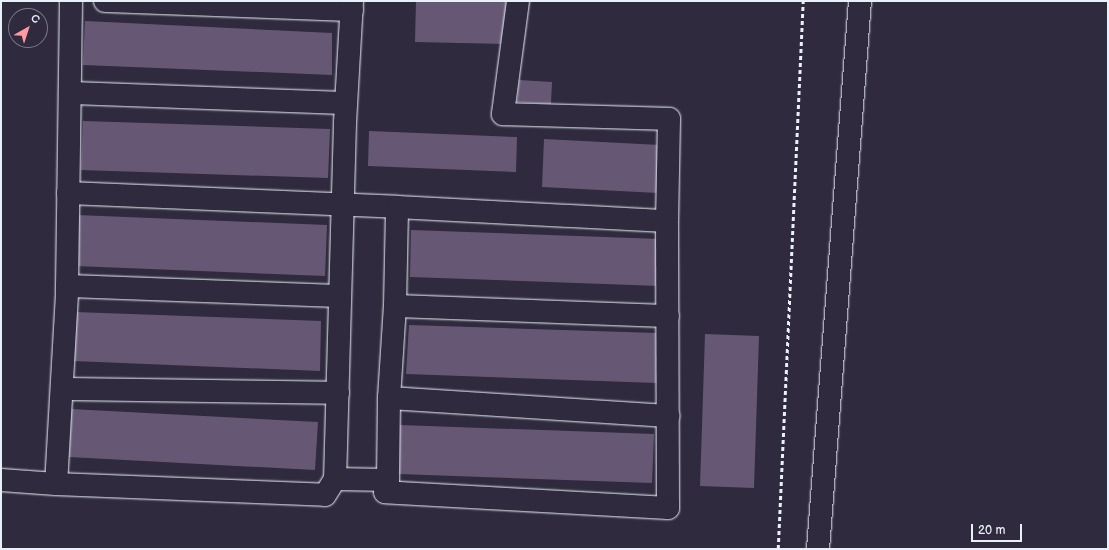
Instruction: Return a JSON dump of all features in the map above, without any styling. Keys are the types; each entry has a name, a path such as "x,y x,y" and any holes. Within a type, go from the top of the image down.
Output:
{"street":[{"path":"56,484 67,286 71,1"},
{"path":"1,480 56,484 325,495 335,479 346,103 352,5 105,1"},
{"path":"397,207 395,306 390,398 388,480 385,492 668,508 667,221 669,119 503,114 518,1"},
{"path":"818,549 860,1"},
{"path":"70,93 346,103"},
{"path":"68,193 397,207 667,221"},
{"path":"67,286 340,296"},
{"path":"395,306 668,316"},
{"path":"62,389 338,393"},
{"path":"390,398 668,416"},
{"path":"335,479 388,480"}],"path":[{"path":"778,549 804,1"}],"building":[{"path":"416,1 507,1 506,44 415,42"},
{"path":"85,21 332,33 332,75 83,65"},
{"path":"519,80 552,82 551,104 517,102"},
{"path":"83,121 330,129 328,178 81,170"},
{"path":"369,131 517,137 516,172 368,166"},
{"path":"544,139 660,145 658,193 542,187"},
{"path":"77,215 327,225 325,276 75,266"},
{"path":"411,230 660,239 659,286 410,277"},
{"path":"75,312 321,321 320,371 73,361"},
{"path":"409,325 656,333 657,383 406,374"},
{"path":"705,334 759,336 754,488 700,486"},
{"path":"71,409 318,422 315,470 69,457"},
{"path":"400,425 654,434 652,483 399,474"}]}
